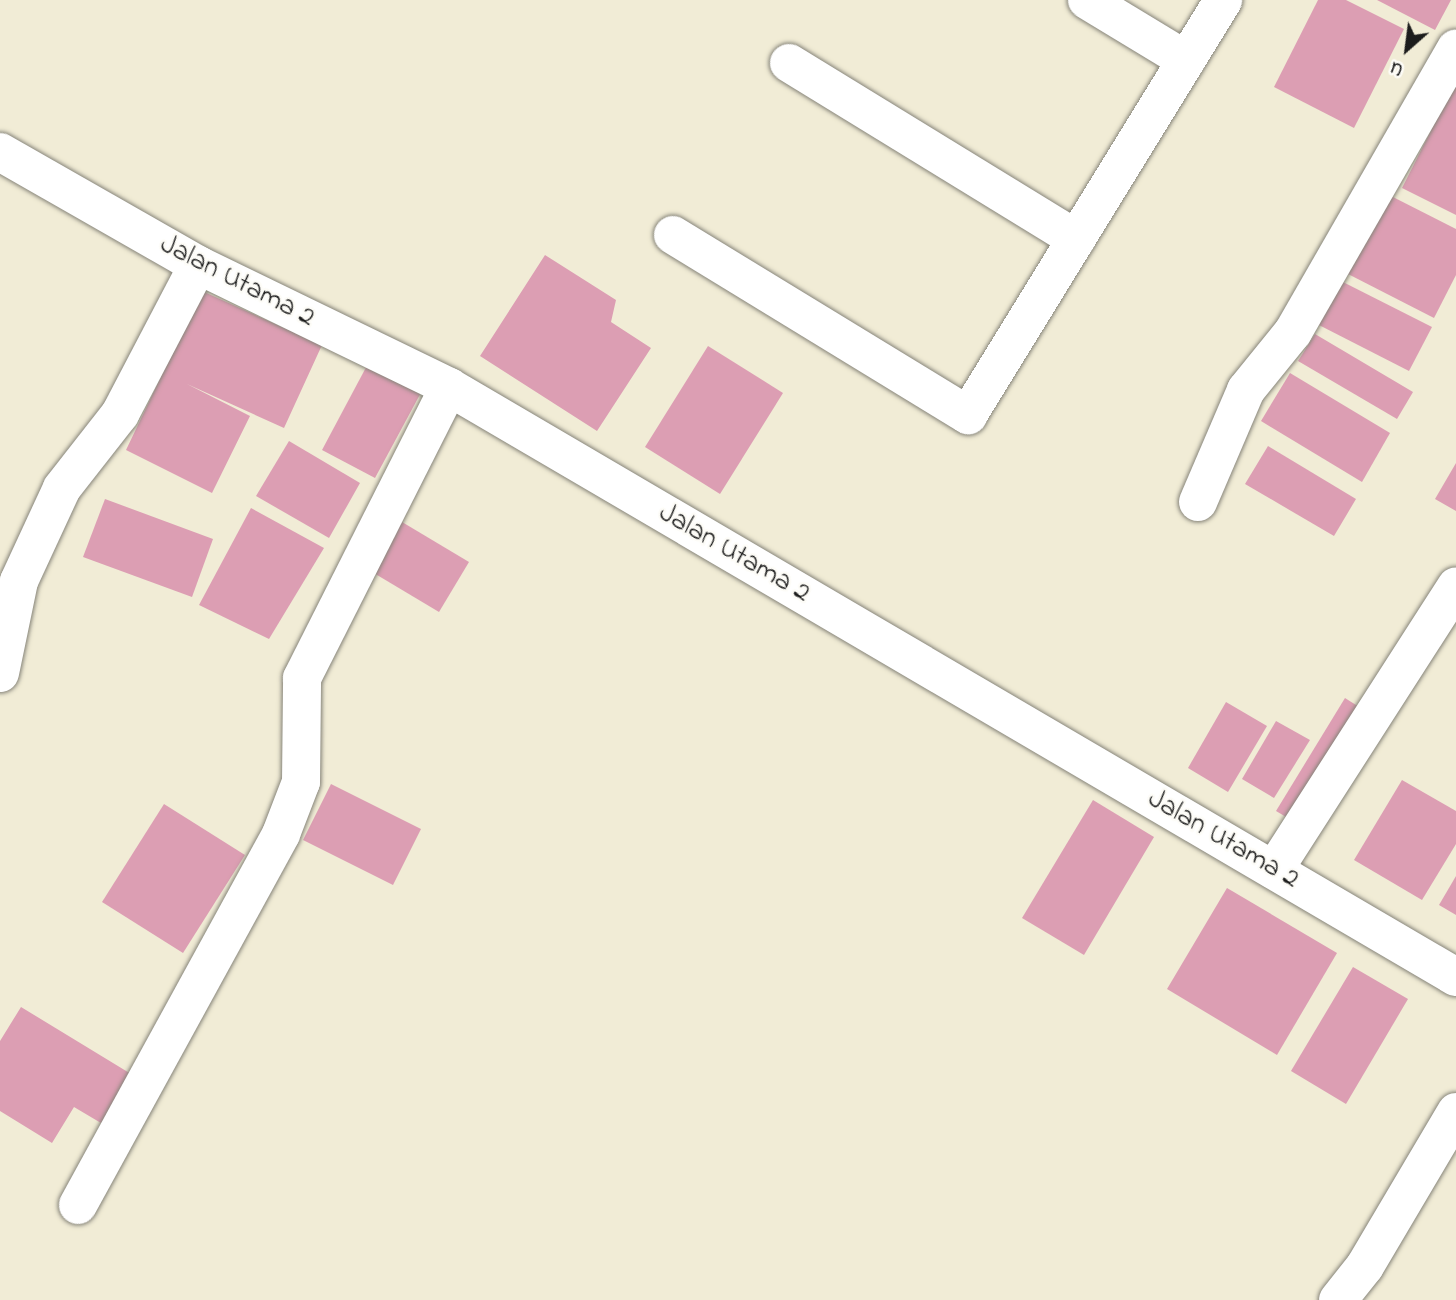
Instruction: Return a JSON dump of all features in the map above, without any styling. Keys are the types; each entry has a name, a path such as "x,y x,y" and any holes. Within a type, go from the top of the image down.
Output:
{"street":[{"path":"1087,0 1186,60"},
{"path":"673,235 968,415 1223,0"},
{"path":"1198,502 1245,390 1293,332 1456,48"},
{"path":"789,63 1076,239"},
{"name":"Jalan Utama 2","path":"0,152 198,265 449,387 1456,977"},
{"path":"0,673 19,581 62,488 120,415 198,265"},
{"path":"78,1205 281,834 301,782 302,678 449,387"},
{"path":"1274,870 1456,586"},
{"path":"1338,1300 1365,1266 1456,1112"}],"building":[{"path":"1318,0 1346,0 1404,29 1354,128 1274,87"},
{"path":"1377,0 1451,0 1435,30"},
{"path":"1456,81 1456,215 1402,188"},
{"path":"1389,195 1456,229 1456,275 1434,318 1348,274"},
{"path":"545,255 616,300 611,322 651,348 597,431 480,356"},
{"path":"1337,279 1432,327 1409,371 1315,323"},
{"path":"202,291 322,345 284,428 187,384 250,416 212,493 126,450"},
{"path":"1315,334 1413,392 1397,419 1298,361"},
{"path":"708,346 783,393 720,494 645,447"},
{"path":"371,358 424,387 375,478 322,450"},
{"path":"1290,373 1390,433 1362,482 1261,421"},
{"path":"289,441 360,483 329,538 256,496"},
{"path":"1268,446 1356,499 1334,536 1245,484"},
{"path":"1456,463 1456,511 1435,499"},
{"path":"105,499 213,539 192,597 83,557"},
{"path":"251,508 324,548 269,639 199,605"},
{"path":"392,516 469,562 439,612 362,566"},
{"path":"1345,698 1367,712 1298,824 1276,811"},
{"path":"1226,702 1267,726 1228,792 1188,768"},
{"path":"1276,721 1310,740 1274,798 1242,779"},
{"path":"1402,780 1456,811 1456,844 1422,900 1354,860"},
{"path":"331,784 421,829 393,885 303,840"},
{"path":"1093,800 1154,837 1084,955 1022,918"},
{"path":"164,804 245,855 183,953 102,902"},
{"path":"1456,876 1456,915 1439,905"},
{"path":"1227,888 1337,953 1277,1055 1167,989"},
{"path":"1353,967 1408,999 1346,1104 1291,1071"},
{"path":"21,1007 136,1077 106,1126 74,1107 52,1143 0,1111 0,1041"}]}
